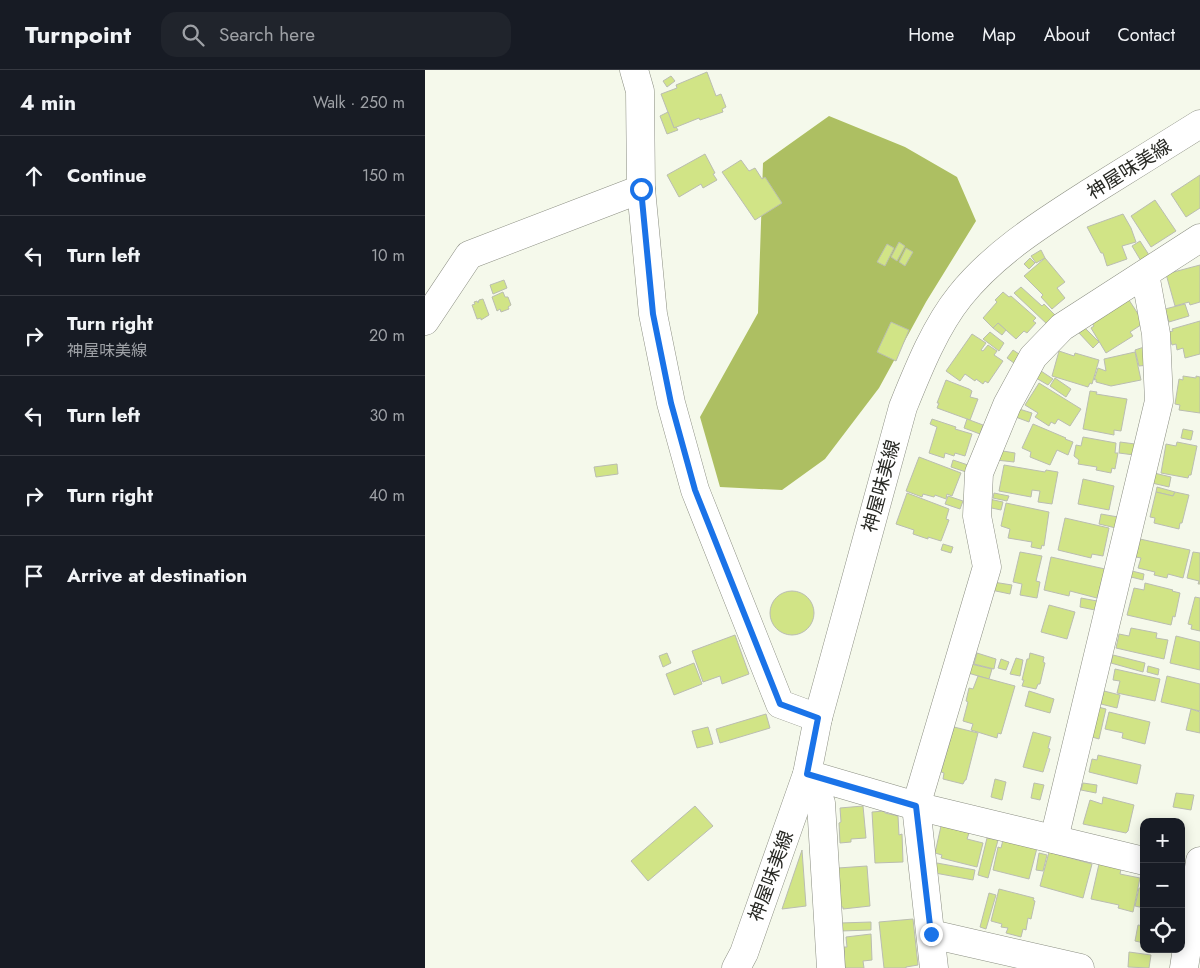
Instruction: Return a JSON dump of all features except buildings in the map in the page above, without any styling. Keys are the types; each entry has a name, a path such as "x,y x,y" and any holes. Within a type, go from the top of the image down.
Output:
{"street":[{"path":"634,70 640,91 641,189 653,314 671,403 695,490 780,704 818,718"},
{"name":"神屋味美線","path":"735,968 743,953 807,774 818,718 903,407 933,338 960,296 1000,254 1056,214 1200,124"},
{"path":"425,320 469,255 641,189"},
{"path":"934,968 916,806 987,567 977,516 979,472 1007,405 1033,358 1062,327 1200,238"},
{"path":"1053,839 1159,401 1156,334 1145,274"},
{"path":"807,774 916,806 1140,860"},
{"path":"807,774 821,803 831,968"},
{"path":"1183,968 1193,868"},
{"path":"931,934 1080,968"}],"green space":[{"path":"829,116 905,147 957,177 976,221 926,302 879,388 825,459 782,490 720,487 700,417 758,313 763,163"}],"route":[{"path":"641,189 653,314 671,403 695,490 780,704 818,718 807,774 916,806 931,934"}]}
